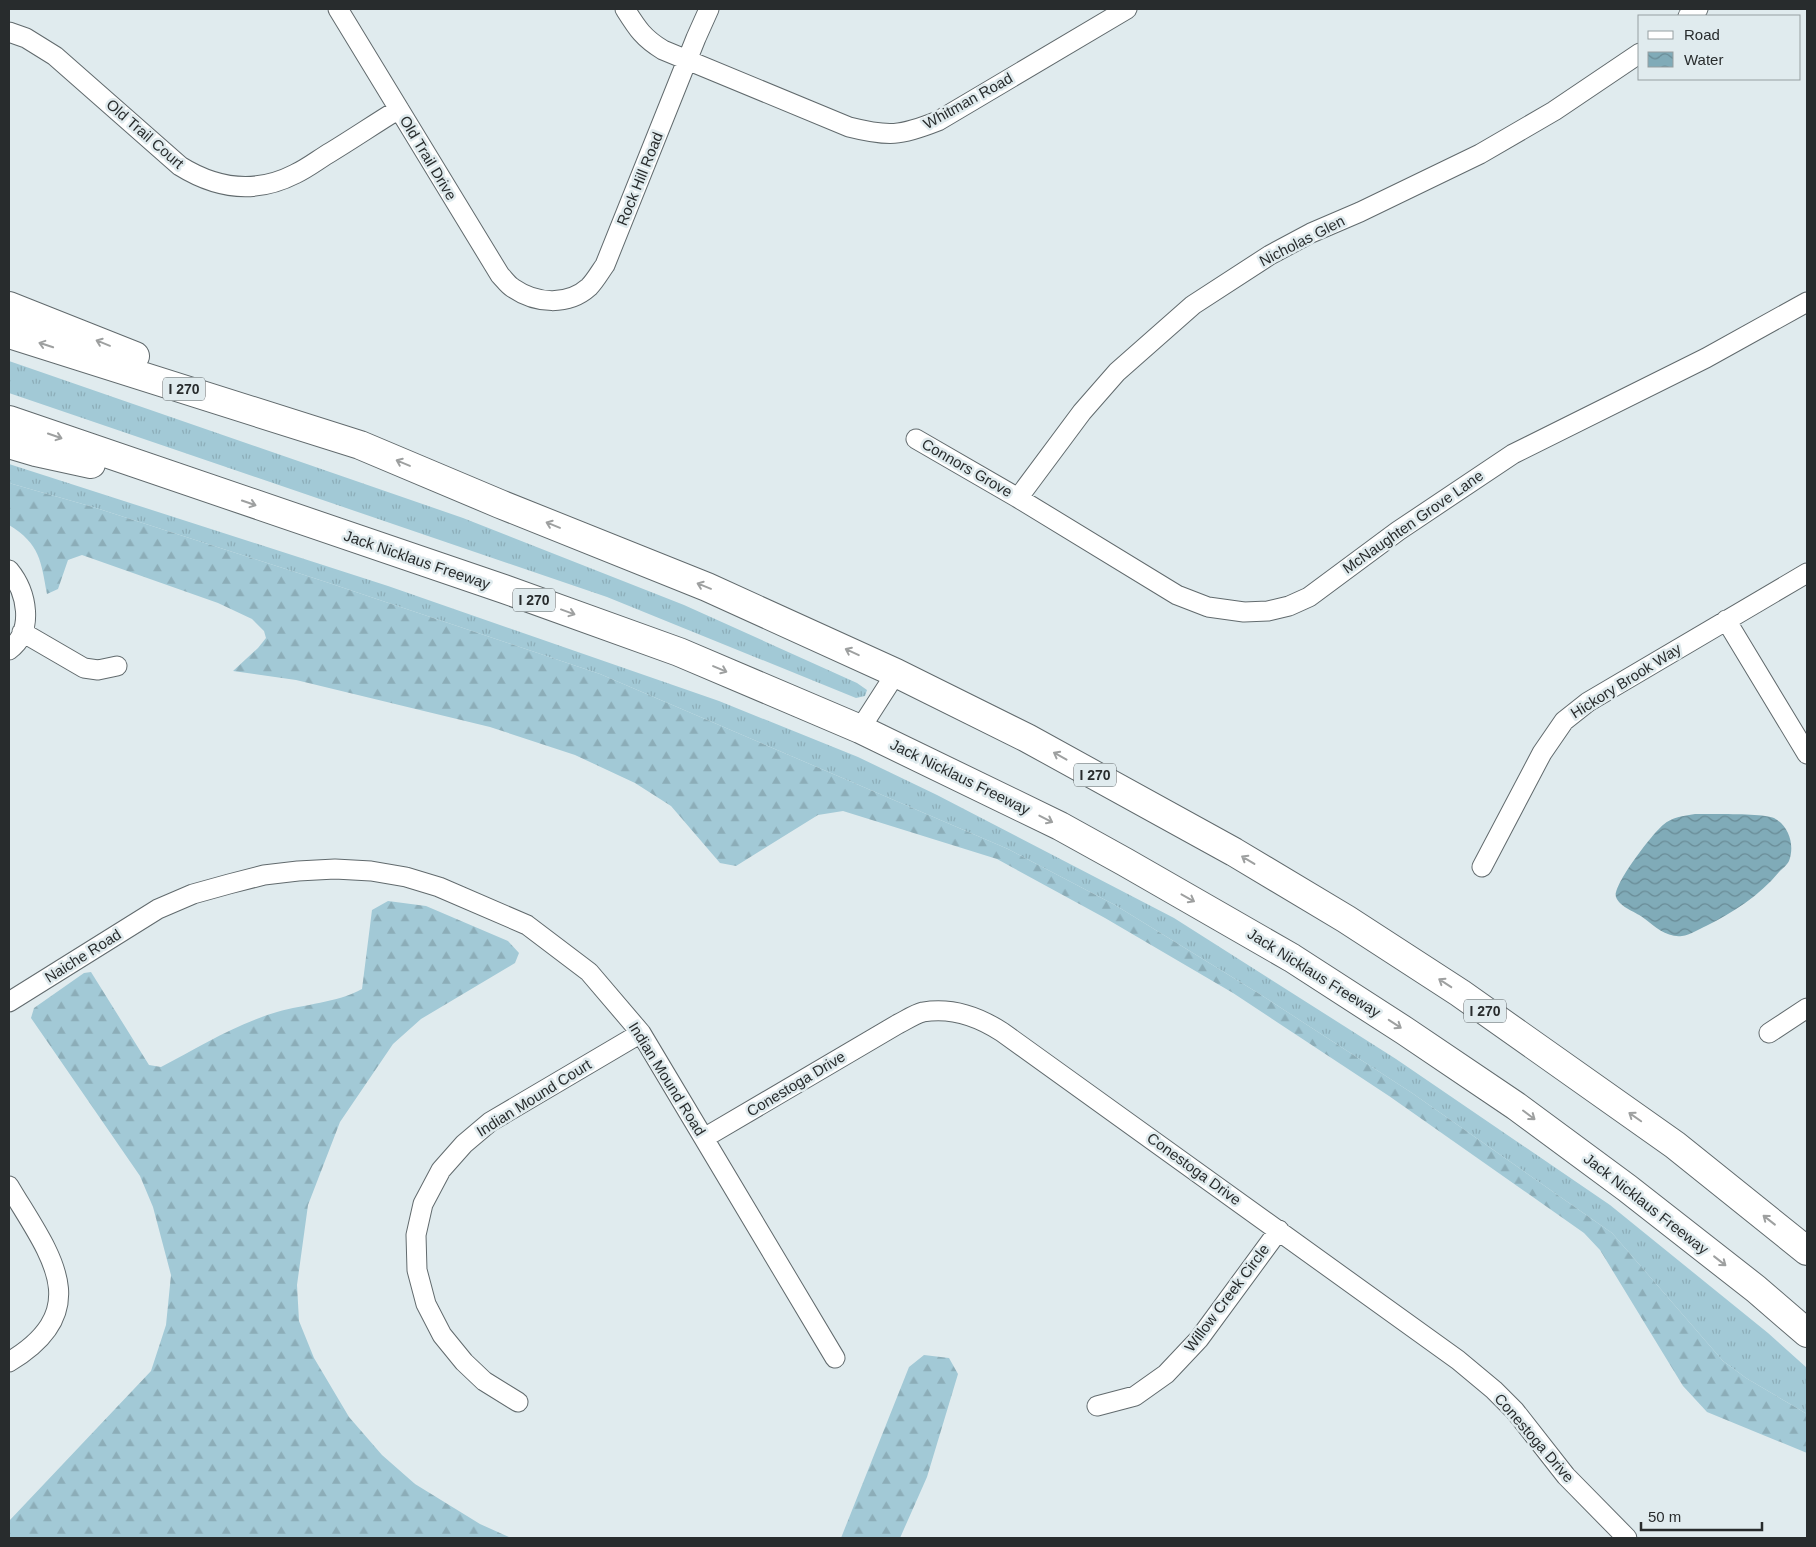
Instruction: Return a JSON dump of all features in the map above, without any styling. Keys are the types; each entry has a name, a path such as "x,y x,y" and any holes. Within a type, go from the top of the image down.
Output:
{"highway":[{"path":"9,306 360,445"},
{"name":"I 270","path":"9,334 360,445 500,504 707,587 896,673 1027,738 1234,852 1346,919 1460,993 1675,1145 1807,1251"},
{"name":"Jack Nicklaus Freeway","path":"9,420 504,589 679,652 860,729 1060,826 1292,958 1516,1106 1627,1188 1807,1333"},
{"path":"9,444 36,452 202,487"}],"street":[{"name":"Old Trail Drive","path":"338,9 500,275 513,288 529,297"},
{"name":"Whitman Road","path":"626,9 639,30 650,42 686,60 849,127 894,135 938,122 1127,9"},
{"name":"Rock Hill Road","path":"529,297 545,301 566,299 578,295 589,286 605,265 686,60 709,9"},
{"name":"Old Trail Court","path":"9,32 26,38 55,56 180,166 197,177 236,187 274,182 295,174 399,109"},
{"name":"Nicholas Glen","path":"1018,498 1082,412 1117,372 1193,305 1270,255 1311,233 1360,212 1480,154 1554,111 1638,54"},
{"name":"McNaughten Grove Lane","path":"1018,498 1177,594 1208,607 1244,612 1289,606 1309,597 1398,531 1513,454 1706,358 1807,302"},
{"name":"Connors Grove","path":"916,439 1018,498"},
{"path":"9,570 24,596 26,621 16,644 9,650"},
{"name":"Hickory Brook Way","path":"1482,867 1542,753 1564,721 1588,702 1807,573"},
{"path":"1726,620 1807,754"},
{"path":"22,632 84,668 98,670 117,666"},
{"path":"860,729 896,673"},
{"name":"Indian Mound Road","path":"158,909 193,894 264,875 335,869 371,871 406,877 439,886 527,925 589,972 641,1033 835,1358"},
{"name":"Naiche Road","path":"9,1002 158,909"},
{"path":"1769,1033 1807,1008"},
{"name":"Conestoga Drive","path":"704,1138 898,1024 922,1012 944,1011 967,1014 1002,1032 1458,1360 1494,1390 1521,1419 1566,1476 1627,1538"},
{"name":"Indian Mound Court","path":"518,1402 484,1381 464,1362 442,1335 426,1304 417,1270 416,1235 422,1204 440,1170 464,1144 490,1122 641,1033"},
{"path":"9,1186 49,1253 56,1270 60,1289 51,1325 26,1352 9,1362"},
{"name":"Willow Creek Circle","path":"1097,1406 1134,1396 1166,1374 1199,1339 1279,1230"}],"green space":[{"path":"9,361 463,518 684,605 857,683 867,690 865,696 856,698 607,597 9,393"},
{"path":"9,464 388,586 719,701 858,757 937,795 1174,918 1396,1059 1610,1205 1768,1333 1807,1368 1807,1414 1746,1378 1723,1361 1612,1233 1412,1093 1258,993 1115,905 1008,849 600,674 326,582 93,507 9,483"},
{"path":"9,483 93,507 326,582 600,674 1008,849 1115,905 1258,993 1412,1093 1612,1233 1723,1361 1746,1378 1807,1414 1807,1453 1707,1412 1683,1386 1600,1250 1584,1233 1389,1096 1233,993 1105,918 997,859 843,811 818,815 736,866 720,863 671,806 635,783 575,755 490,727 296,680 233,671 266,638 264,631 252,619 218,603 82,555 68,560 58,589 47,594 41,563 33,546 9,525"},
{"path":"388,901 426,906 508,941 519,953 515,963 421,1019 393,1044 340,1122 308,1205 297,1285 299,1321 314,1358 349,1417 382,1455 415,1484 480,1524 511,1538 9,1538 9,1521 151,1371 166,1325 171,1275 153,1207 140,1176 31,1018 34,1008 84,973 91,972 149,1065 161,1067 218,1036 262,1017 342,997 362,989 372,910"},
{"path":"924,1355 949,1358 958,1374 927,1477 900,1538 841,1538 909,1367"}],"water":[{"path":"1695,814 1769,816 1774,818 1787,831 1791,842 1791,855 1787,864 1771,881 1736,909 1691,933 1677,936 1667,934 1642,916 1629,910 1618,901 1616,891 1626,871 1666,822 1682,816"}]}
